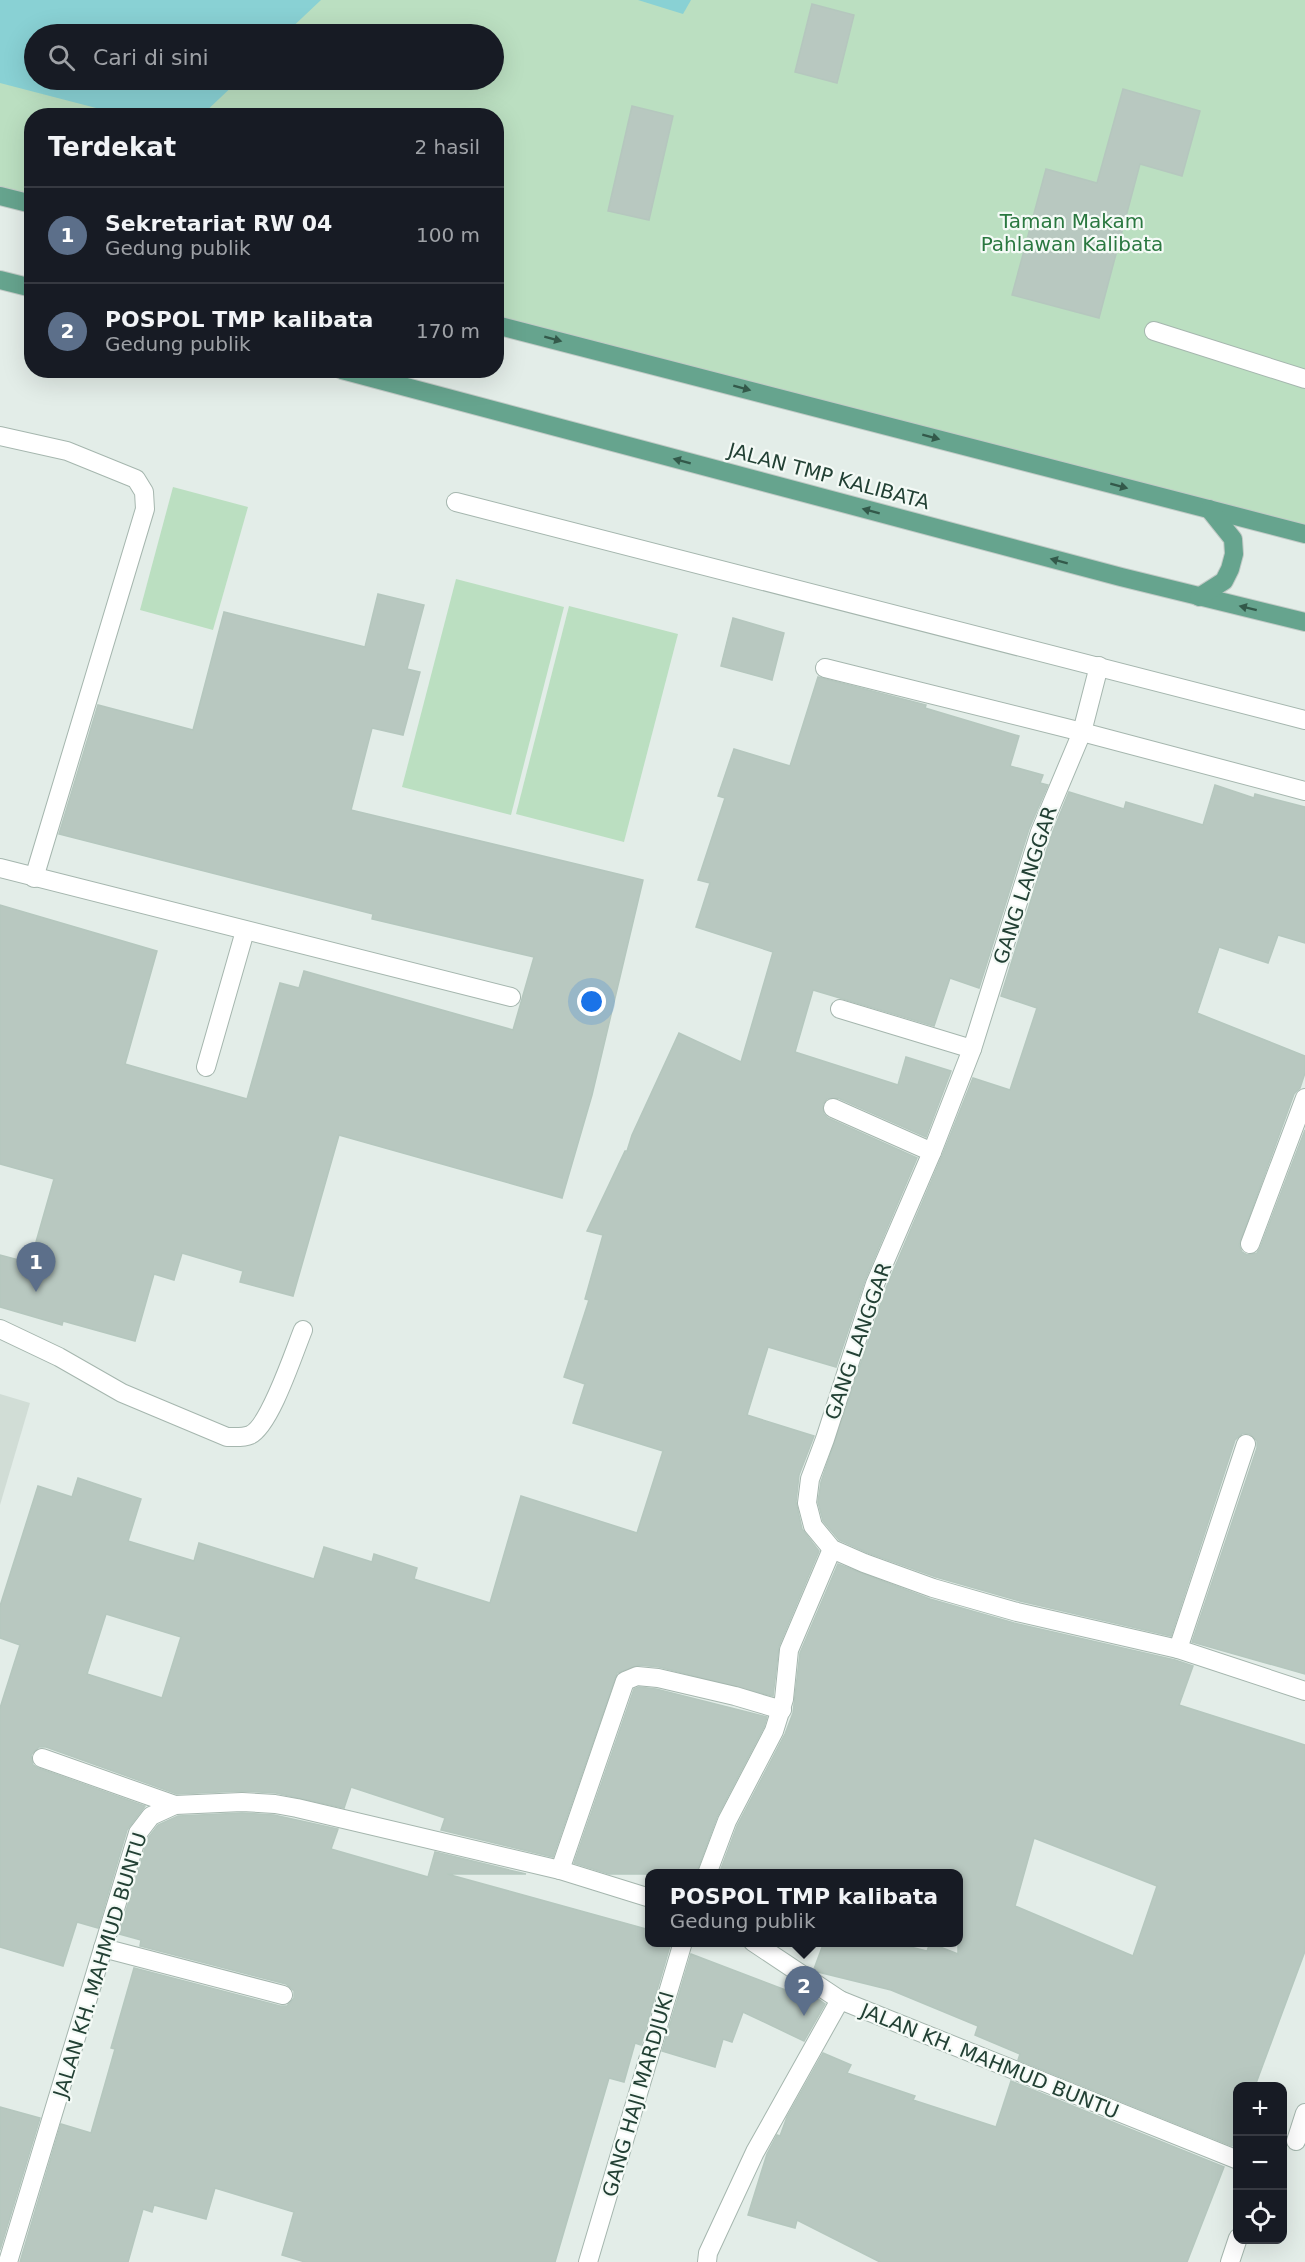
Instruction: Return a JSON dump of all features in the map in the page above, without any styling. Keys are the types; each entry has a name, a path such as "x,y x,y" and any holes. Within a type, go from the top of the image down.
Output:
{"main road":[{"path":"0,196 24,202"},
{"path":"0,280 24,286"},
{"path":"504,327 1305,534"},
{"name":"JALAN TMP KALIBATA","path":"372,378 1199,597 1305,622"},
{"path":"1199,597 1224,581 1234,554 1233,539 1209,509"}],"street":[{"path":"1154,331 1305,379"},
{"path":"0,436 67,451 136,479 144,492 145,509 34,878"},
{"path":"456,502 1305,720"},
{"name":"GANG LANGGAR","path":"1099,666 1082,732 1040,832 972,1049 932,1152 874,1284 810,1479 807,1503 813,1526 832,1549 864,1563 933,1588 1017,1612 1178,1649 1305,1691"},
{"path":"825,668 1305,791"},
{"path":"0,868 511,997"},
{"path":"206,1067 245,931"},
{"path":"840,1010 972,1049"},
{"path":"1250,1244 1305,1098"},
{"path":"833,1108 932,1152"},
{"path":"0,1329 59,1356 122,1393 227,1437 238,1438 250,1436 265,1421 303,1330"},
{"path":"1178,1649 1246,1444"},
{"path":"709,1869 727,1821 774,1731 782,1710 787,1683 789,1650 832,1549"},
{"path":"560,1870 625,1680 636,1676 658,1678 735,1696 782,1710"},
{"path":"42,1758 175,1805"},
{"name":"JALAN KH. MAHMUD BUNTU","path":"8,2262 138,1833 151,1816 175,1805 242,1802 297,1808 560,1870 645,1896"},
{"name":"GANG HAJI MARDJUKI","path":"590,2254 682,1947"},
{"name":"JALAN KH. MAHMUD BUNTU","path":"760,1947 840,2000 1233,2158"},
{"path":"103,1948 283,1995"},
{"path":"707,2262 708,2253 755,2152 840,2000"},
{"path":"1294,2144 1305,2113"},
{"path":"1230,2262 1236,2244"}],"shaded area":[{"path":"0,1394 30,1403 0,1505"}],"green space":[{"name":"Taman Makam Pahlawan Kalibata","path":"0,0 1305,0 1305,534 504,327 504,108 24,108 24,202 0,196"},
{"path":"173,487 248,507 213,630 140,610"},
{"path":"456,579 564,607 511,815 402,787"},
{"path":"569,606 678,634 624,842 516,814"}],"water":[{"path":"0,0 321,0 296,24 24,24 24,89 0,83"},
{"path":"638,0 691,0 683,14"},
{"path":"27,90 228,90 209,108 96,108"}],"building":[{"path":"812,4 854,15 837,83 795,72"},
{"path":"1123,89 1200,111 1182,176 1140,164 1099,318 1012,295 1046,169 1097,183"},
{"path":"632,106 673,116 649,220 608,211"},
{"path":"378,594 424,605 407,669 420,672 403,735 372,728 351,810 643,880 592,1095 562,1198 339,1135 293,1296 240,1282 243,1271 182,1253 174,1280 154,1274 135,1341 63,1321 62,1325 0,1307 0,1255 30,1263 54,1179 0,1164 0,905 157,951 125,1064 247,1099 280,983 299,988 304,971 513,1030 534,957 372,919 373,914 59,834 98,705 193,730 224,612 365,647"},
{"path":"733,618 784,633 772,680 721,666"},
{"path":"818,677 926,705 925,708 1019,736 1010,766 1043,775 1040,783 1048,785 1029,829 979,988 950,978 934,1026 813,990 795,1052 898,1085 906,1057 951,1071 926,1137 838,1098 827,1099 823,1104 824,1114 828,1118 917,1158 865,1280 836,1367 768,1347 747,1415 814,1436 799,1475 796,1502 802,1529 819,1551 779,1646 773,1696 659,1667 638,1665 617,1673 553,1857 441,1830 445,1818 351,1787 344,1808 276,1793 242,1791 177,1794 46,1747 39,1747 31,1755 33,1765 38,1768 145,1806 127,1830 98,1928 77,1922 63,1966 0,1947 0,1708 20,1645 0,1638 0,1606 38,1486 72,1497 78,1478 141,1499 128,1541 194,1561 199,1543 314,1579 324,1547 372,1562 374,1554 417,1568 414,1579 490,1603 521,1496 637,1533 663,1451 573,1423 585,1384 564,1377 589,1300 585,1299 603,1235 587,1231 627,1151 632,1135 679,1033 741,1062 773,952 696,927 710,883 698,880 725,798 718,796 734,749 790,766","holes":["106,1614 181,1637 162,1698 87,1674"]},
{"path":"1215,785 1254,798 1255,794 1305,807 1305,943 1278,935 1268,963 1219,947 1197,1013 1305,1056 1305,1073 1300,1088 1294,1094 1239,1245 1242,1252 1247,1255 1257,1253 1260,1248 1305,1130 1305,1674 1192,1642 1257,1448 1257,1441 1250,1434 1243,1433 1235,1440 1171,1636 1020,1601 936,1577 868,1553 839,1540 823,1521 818,1502 821,1482 886,1288 973,1078 1010,1090 1037,1008 1001,996 1051,836 1069,792 1124,809 1126,802 1203,825"},
{"path":"838,1564 930,1599 1014,1623 1193,1666 1179,1705 1305,1745 1305,1951 1256,2082 1233,2082 1232,2146 1018,2060 1020,2054 975,2035 978,2026 891,1990 818,1972 814,1969 822,1947 910,1947 927,1951 928,1947 940,1947 958,1954 958,1947 963,1947 963,1869 721,1869 737,1826 785,1734 793,1713 800,1653","holes":["1034,1838 1157,1886 1133,1956 1015,1906"]},
{"path":"639,1687 656,1689 767,1717 717,1817 698,1869 645,1869 645,1874 609,1874 574,1863 634,1689"},
{"path":"242,1813 274,1815 338,1829 331,1849 428,1877 435,1852 526,1874 447,1874 645,1929 645,1947 670,1947 641,2045 635,2043 624,2082 609,2078 555,2262 305,2262 282,2255 294,2212 215,2188 206,2219 154,2205 152,2212 143,2209 128,2262 20,2262 61,2124 91,2133 115,2049 111,2048 134,1968 280,2006 287,2006 294,1998 294,1991 286,1984 140,1946 141,1940 119,1934 148,1838 158,1825 178,1816"},
{"path":"691,1954 796,1994 799,1986 825,2004 804,2041 743,2012 732,2042 723,2039 715,2067 662,2051"},
{"path":"823,2053 851,2065 847,2073 915,2096 913,2100 996,2127 1011,2081 1224,2167 1187,2262 880,2262 797,2220 795,2228 748,2215 767,2154 777,2135 780,2136 787,2117"},
{"path":"0,2107 40,2118 0,2250"}],"place":[{"name":"Sekretariat RW 04","path":"36,1292"},
{"name":"POSPOL TMP kalibata","path":"804,2016"}]}
